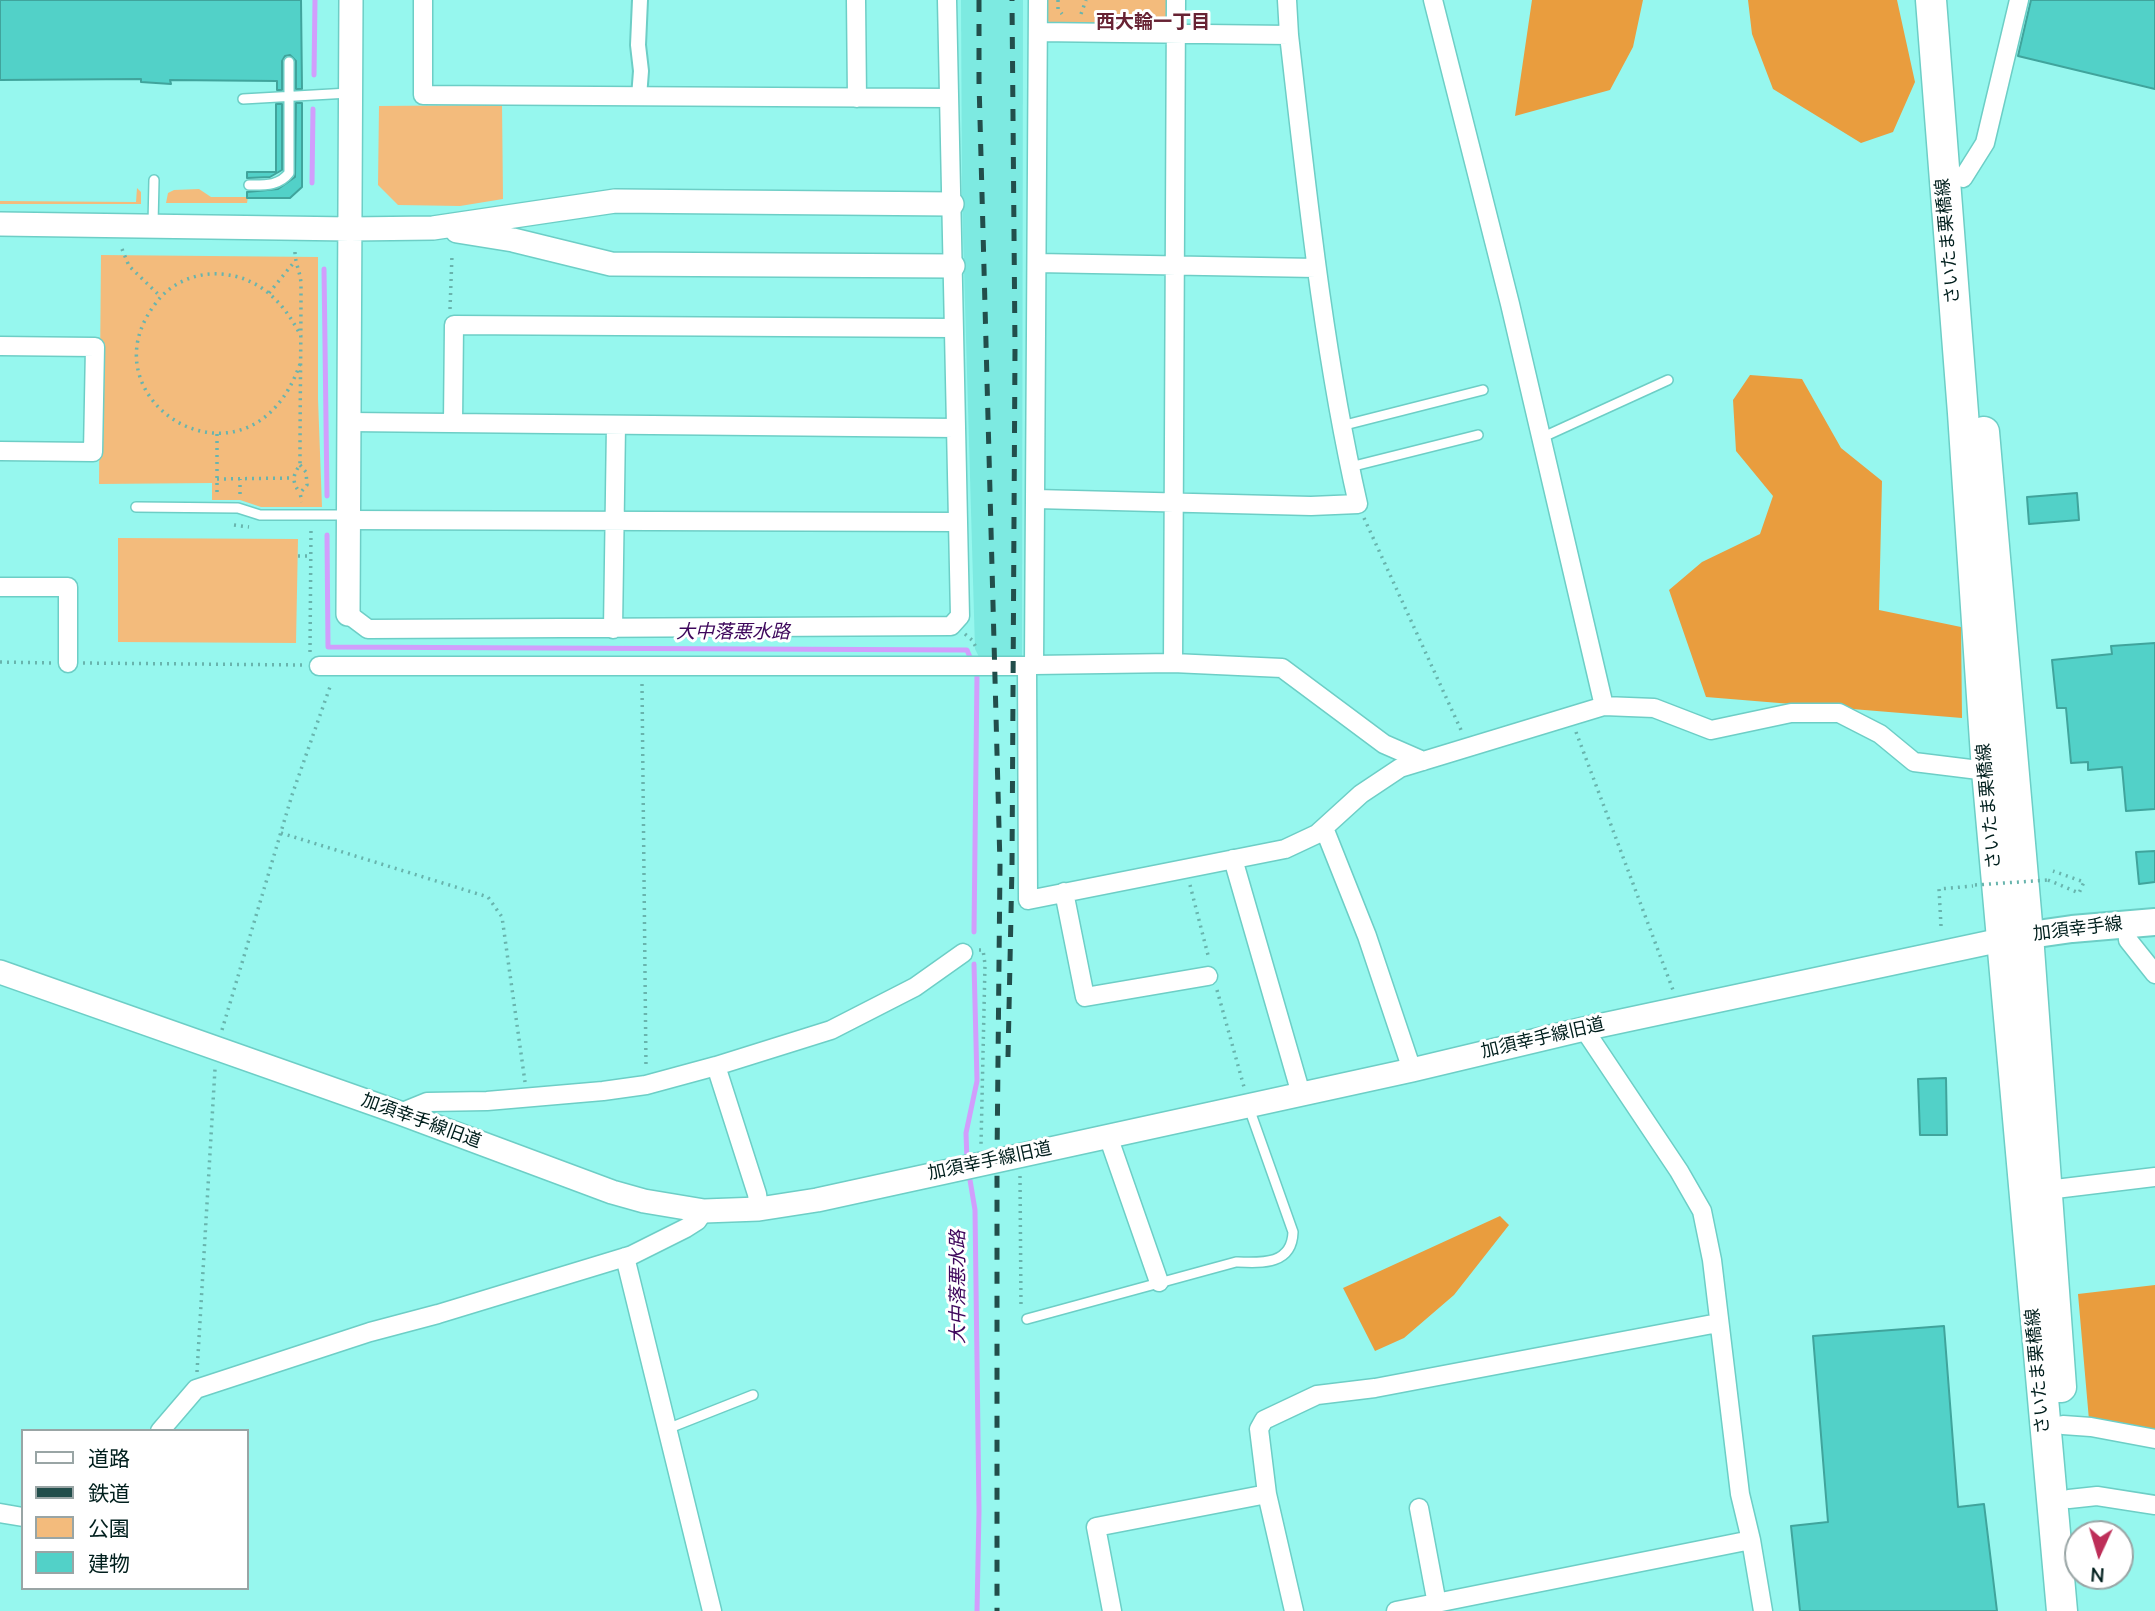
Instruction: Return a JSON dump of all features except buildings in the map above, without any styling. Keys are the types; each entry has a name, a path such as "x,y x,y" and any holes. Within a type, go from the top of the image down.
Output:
{"main road":[{"name":"さいたま栗橋線","path":"1931,0 1987,771 2014,937 2047,1190 2071,1520"},
{"name":"さいたま栗橋線","path":"1950,0 2062,1611"},
{"name":"加須幸手線","path":"2014,937 2155,922"},
{"name":"さいたま栗橋線","path":"2080,1590 2082,1611"}],"street":[{"path":"351,0 348,614 368,629 951,626 960,617 947,0"},
{"path":"423,0 423,95 948,98"},
{"path":"639,97 640,0"},
{"path":"856,0 857,99"},
{"path":"1038,0 1036,499 1030,666 1028,900 1285,849 1317,834 1362,794 1400,768 1604,706 1654,708 1711,730 1791,713 1839,713 1880,734 1914,762 1987,771"},
{"path":"1174,663 1176,0"},
{"path":"1036,499 1358,505 1341,426 1316,268 1287,0"},
{"path":"1433,0 1510,304 1604,706"},
{"path":"1962,178 1985,143 2019,0"},
{"path":"1038,32 1289,35"},
{"path":"0,224 433,228 615,201 952,204"},
{"path":"433,228 513,240 611,264 953,266"},
{"path":"1037,263 1316,268"},
{"path":"453,422 454,325 952,328"},
{"path":"0,346 95,347 93,452 0,451"},
{"path":"349,422 955,428"},
{"path":"613,629 616,425"},
{"path":"348,517 615,522 957,522"},
{"path":"0,587 68,587 68,663"},
{"path":"314,666 1012,668 1174,663 1282,668 1384,744 1423,761"},
{"path":"1324,828 1367,936 1412,1070"},
{"path":"1233,859 1301,1094"},
{"path":"1064,892 1085,997 1208,976"},
{"path":"2127,923 2129,940 2155,974"},
{"name":"加須幸手線旧道","path":"0,972 400,1113 612,1192 704,1211 760,1209 817,1200 1412,1070 1584,1029 2014,937"},
{"path":"400,1113 427,1102 527,1098 603,1091 646,1084 716,1066 831,1030 915,987 963,953"},
{"path":"1584,1029 1679,1171 1702,1211 1712,1260 1740,1494 1763,1611"},
{"path":"716,1066 760,1209"},
{"path":"1108,1136 1159,1282"},
{"path":"2047,1190 2155,1177"},
{"path":"162,1429 196,1389 370,1332 625,1257 686,1228 697,1221 704,1211"},
{"path":"625,1257 712,1611"},
{"path":"1294,1611 1266,1494 1259,1429 1264,1420 1317,1395 1375,1388 1718,1323"},
{"path":"2063,1425 2091,1427 2155,1439"},
{"path":"1112,1611 1096,1527 1266,1494"},
{"path":"2069,1499 2097,1496 2155,1505"},
{"path":"1419,1508 1437,1604"},
{"path":"0,1513 21,1517"},
{"path":"1396,1611 1751,1540"}],"lane":[{"path":"249,185 272,184 284,180 289,173 289,62"},
{"path":"243,99 351,92"},
{"path":"153,225 154,180"},
{"path":"1541,438 1668,380"},
{"path":"1341,426 1483,390"},
{"path":"1349,467 1478,435"},
{"path":"136,508 238,508 260,515 348,517"},
{"path":"1027,1319 1236,1262 1254,1263 1280,1258 1289,1250 1293,1232 1249,1106"},
{"path":"667,1429 753,1395"}],"path":[{"path":"1058,0 1058,9 1068,18"},
{"path":"1076,18 1083,13 1086,0"},
{"path":"122,249 129,266 160,296"},
{"path":"295,252 295,261 300,268 301,336 300,465 294,474 294,485 300,493 300,502 312,502"},
{"path":"452,255 450,314 454,325"},
{"path":"269,293 295,261"},
{"path":"300,363 287,392 266,414 252,425 236,432 217,434 190,429 165,415 155,404 141,379 137,360 142,325 160,296 185,280 219,274 249,281 269,293 281,303 301,336"},
{"path":"217,434 217,508"},
{"path":"300,465 306,472 307,485 300,493"},
{"path":"217,479 294,478"},
{"path":"240,479 240,496"},
{"path":"1358,505 1470,748"},
{"path":"0,662 314,666 311,528"},
{"path":"298,556 311,556"},
{"path":"196,1389 216,1049 281,833 338,666"},
{"path":"642,666 646,1084"},
{"path":"1571,716 1680,1008"},
{"path":"281,833 488,897 502,917 527,1098"},
{"path":"1941,926 1939,889 2048,880 2079,893 2084,882 2053,871"},
{"path":"963,953 983,950 985,964 980,1164"},
{"path":"1020,1168 1021,1317 1027,1319"}],"shaded area":[{"path":"961,0 1023,0 1022,662 982,663 975,649 962,200"},
{"path":"1532,0 1643,0 1633,47 1610,90 1515,116"},
{"path":"1748,0 1897,0 1915,82 1893,132 1861,143 1773,89 1752,34"},
{"path":"1750,375 1802,379 1841,448 1882,481 1879,610 1961,627 1962,718 1706,697 1669,590 1702,562 1760,534 1773,496 1736,451 1733,400"},
{"path":"1500,1216 1509,1225 1454,1295 1404,1338 1375,1351 1343,1288"},
{"path":"2155,1285 2155,1432 2089,1420 2078,1294"}],"green space":[{"path":"1048,0 1167,0 1167,21 1160,28 1054,27 1048,21"},
{"path":"502,105 503,199 460,206 398,205 378,185 379,106"},
{"path":"137,188 141,192 141,204 0,204 0,201 136,202"},
{"path":"199,189 211,197 248,197 247,203 166,203 168,193 174,190"},
{"path":"101,255 318,257 318,399 322,507 261,507 240,500 212,500 212,483 99,484"},
{"path":"118,538 298,539 296,643 118,642"}],"waterway":[{"name":"大中落悪水路","path":"314,75 315,0"},
{"name":"大中落悪水路","path":"312,183 313,109"},
{"name":"大中落悪水路","path":"324,269 327,496"},
{"name":"大中落悪水路","path":"327,535 328,647 967,650 977,674 974,932"},
{"name":"大中落悪水路","path":"967,1161 966,1133 977,1081 974,964"},
{"name":"大中落悪水路","path":"969,1174 975,1210 979,1511 977,1611"}],"railway":[{"path":"979,0 1000,865 997,1611"},
{"path":"1008,1057 1012,866 1015,348 1012,0"}],"district":[{"name":"西大輪一丁目","path":"1153,23"}]}
